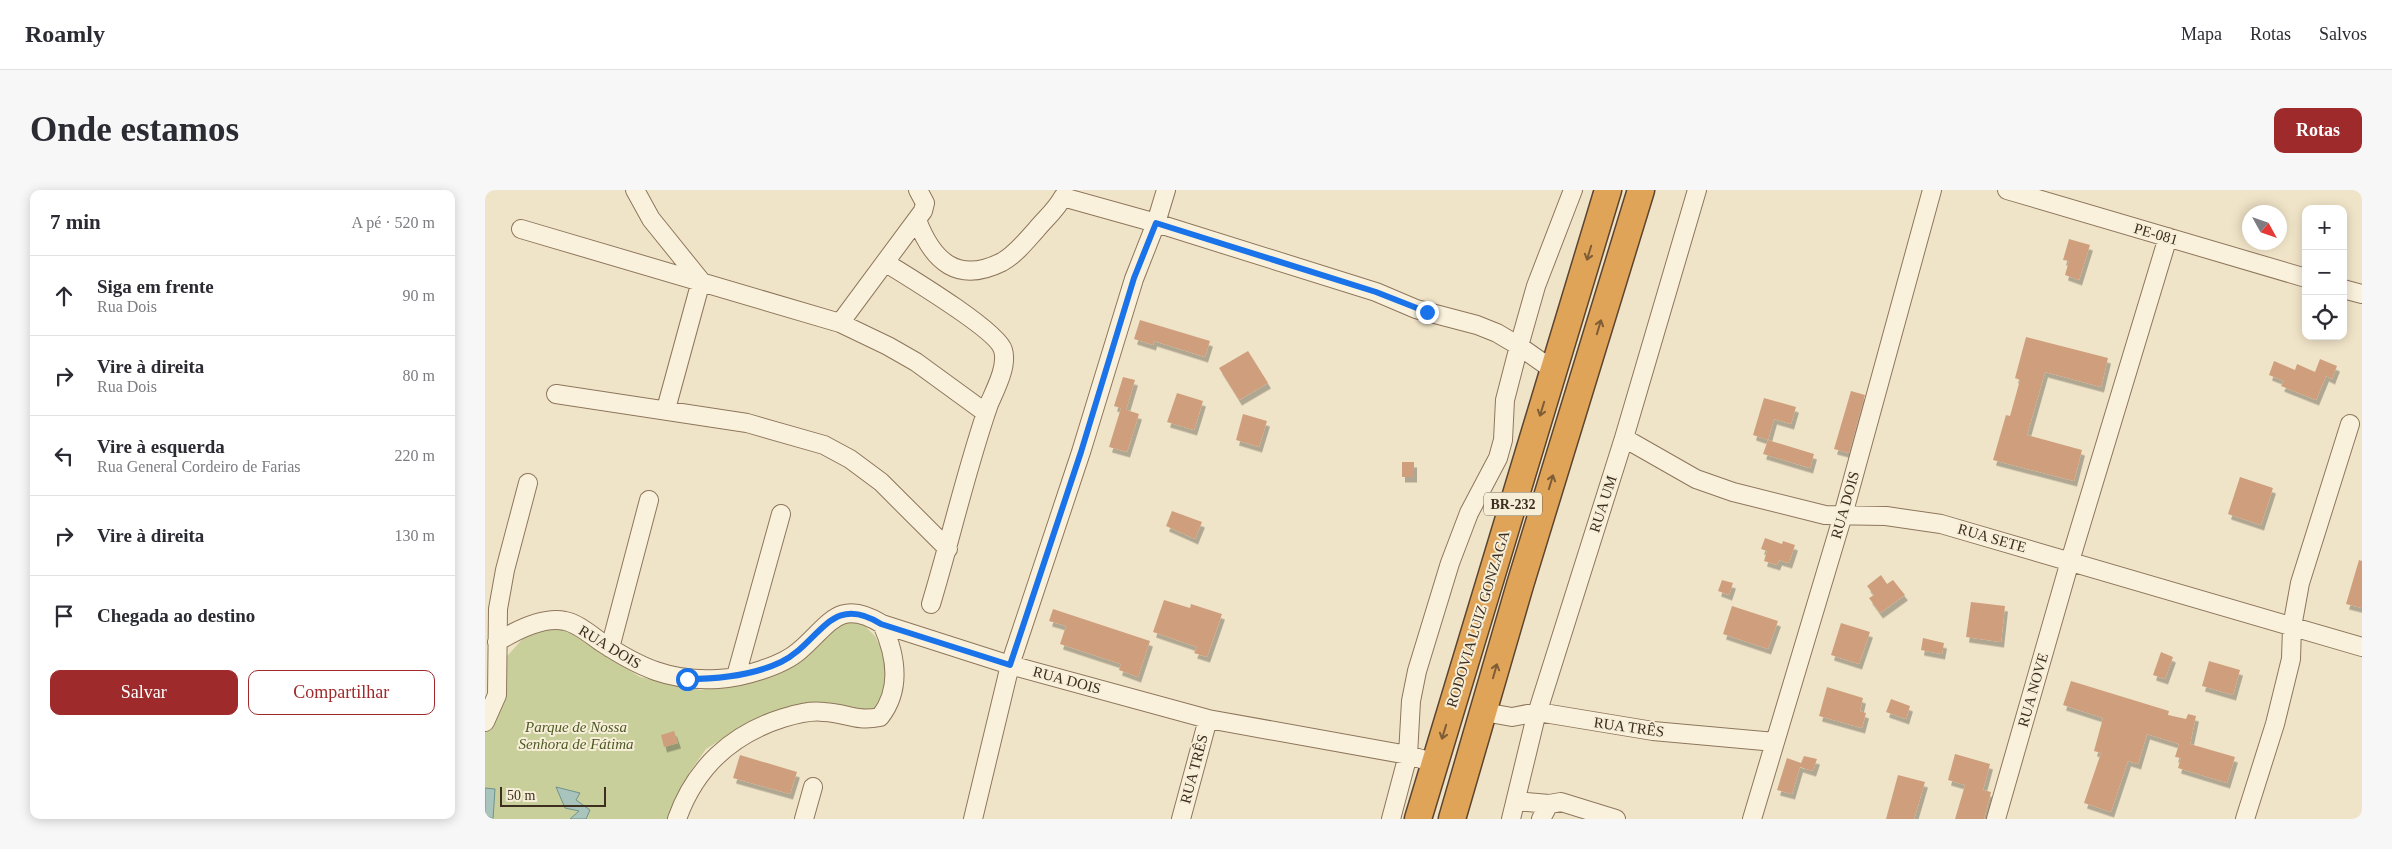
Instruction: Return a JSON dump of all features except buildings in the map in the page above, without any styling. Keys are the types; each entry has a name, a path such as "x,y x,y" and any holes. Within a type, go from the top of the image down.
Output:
{"highway":[{"name":"RODOVIA LUIZ GONZAGA","path":"1418,819 1608,190"},
{"name":"RODOVIA LUIZ GONZAGA","path":"1452,819 1520,584 1641,190"}],"street":[{"path":"635,190 651,218 701,280"},
{"path":"840,323 917,220 925,203 917,190"},
{"path":"973,819 1010,665 1081,452 1134,278 1156,223 1166,190"},
{"path":"1391,819 1408,755 1411,701 1417,671 1450,563 1469,513 1498,458 1503,440 1505,400 1519,346 1536,286 1573,190"},
{"path":"1592,190 1601,215"},
{"name":"RUA UM","path":"1511,819 1521,801 1538,712 1624,438 1697,190"},
{"name":"RUA DOIS","path":"1752,819 1843,515 1933,190"},
{"name":"PE-081","path":"2007,190 2302,277"},
{"path":"917,220 924,239 942,262 959,270 975,271 1003,261 1020,247 1058,206 1063,194 1376,292 1416,309 1477,325 1497,333 1519,346 1553,370"},
{"path":"521,229 701,280 840,323 916,362 986,413"},
{"path":"2070,561 2168,238"},
{"path":"886,263 960,310 997,340 1003,349 1002,368 986,413 931,604"},
{"path":"665,409 701,280"},
{"path":"2347,290 2362,294"},
{"path":"556,394 665,409 747,423 824,445 850,459 881,482 948,549"},
{"path":"2245,819 2275,724 2291,659 2291,627 2300,583 2350,424"},
{"name":"RUA SETE","path":"1624,438 1696,479 1733,492 1825,514 1886,516 1941,524 2362,647"},
{"path":"485,722 497,695 498,609 505,570 529,484"},
{"path":"610,648 649,500"},
{"path":"736,676 781,514"},
{"name":"RUA NOVE","path":"1996,819 2070,561"},
{"name":"RUA DOIS","path":"497,642 528,626 565,620 635,664 654,672 687,679 719,679 736,676 781,662 799,651 819,629 835,616 853,613 873,619 881,624 1010,665 1208,719 1408,755 1435,763"},
{"path":"677,819 695,781 717,754 738,738 771,722 801,713 825,712 864,721 880,717 890,705 895,686 894,661 890,642 881,624"},
{"name":"RUA TRÊS","path":"1484,712 1512,717 1538,712 1653,731 1775,742"},
{"name":"RUA TRÊS","path":"1181,819 1208,719"},
{"path":"803,819 813,787"},
{"path":"1521,801 1544,812 1561,802 1616,819"}],"green space":[{"name":"Parque de Nossa Senhora de Fátima","path":"845,621 863,624 875,636 883,652 888,675 882,704 869,712 851,711 735,731 706,749 689,773 670,819 485,819 485,731 492,723 503,693 507,656 527,634 549,626 568,631 640,677 701,690 740,681"}],"water":[{"path":"556,787 580,793 576,800 590,810 586,819 570,819 579,811 565,808"},
{"path":"485,788 495,789 493,819 485,815"}],"route":[{"path":"687,679 719,679 781,662 799,651 819,629 835,616 853,613 873,619 881,624 1010,665 1081,452 1134,278 1156,223 1376,292 1427,312"}]}
